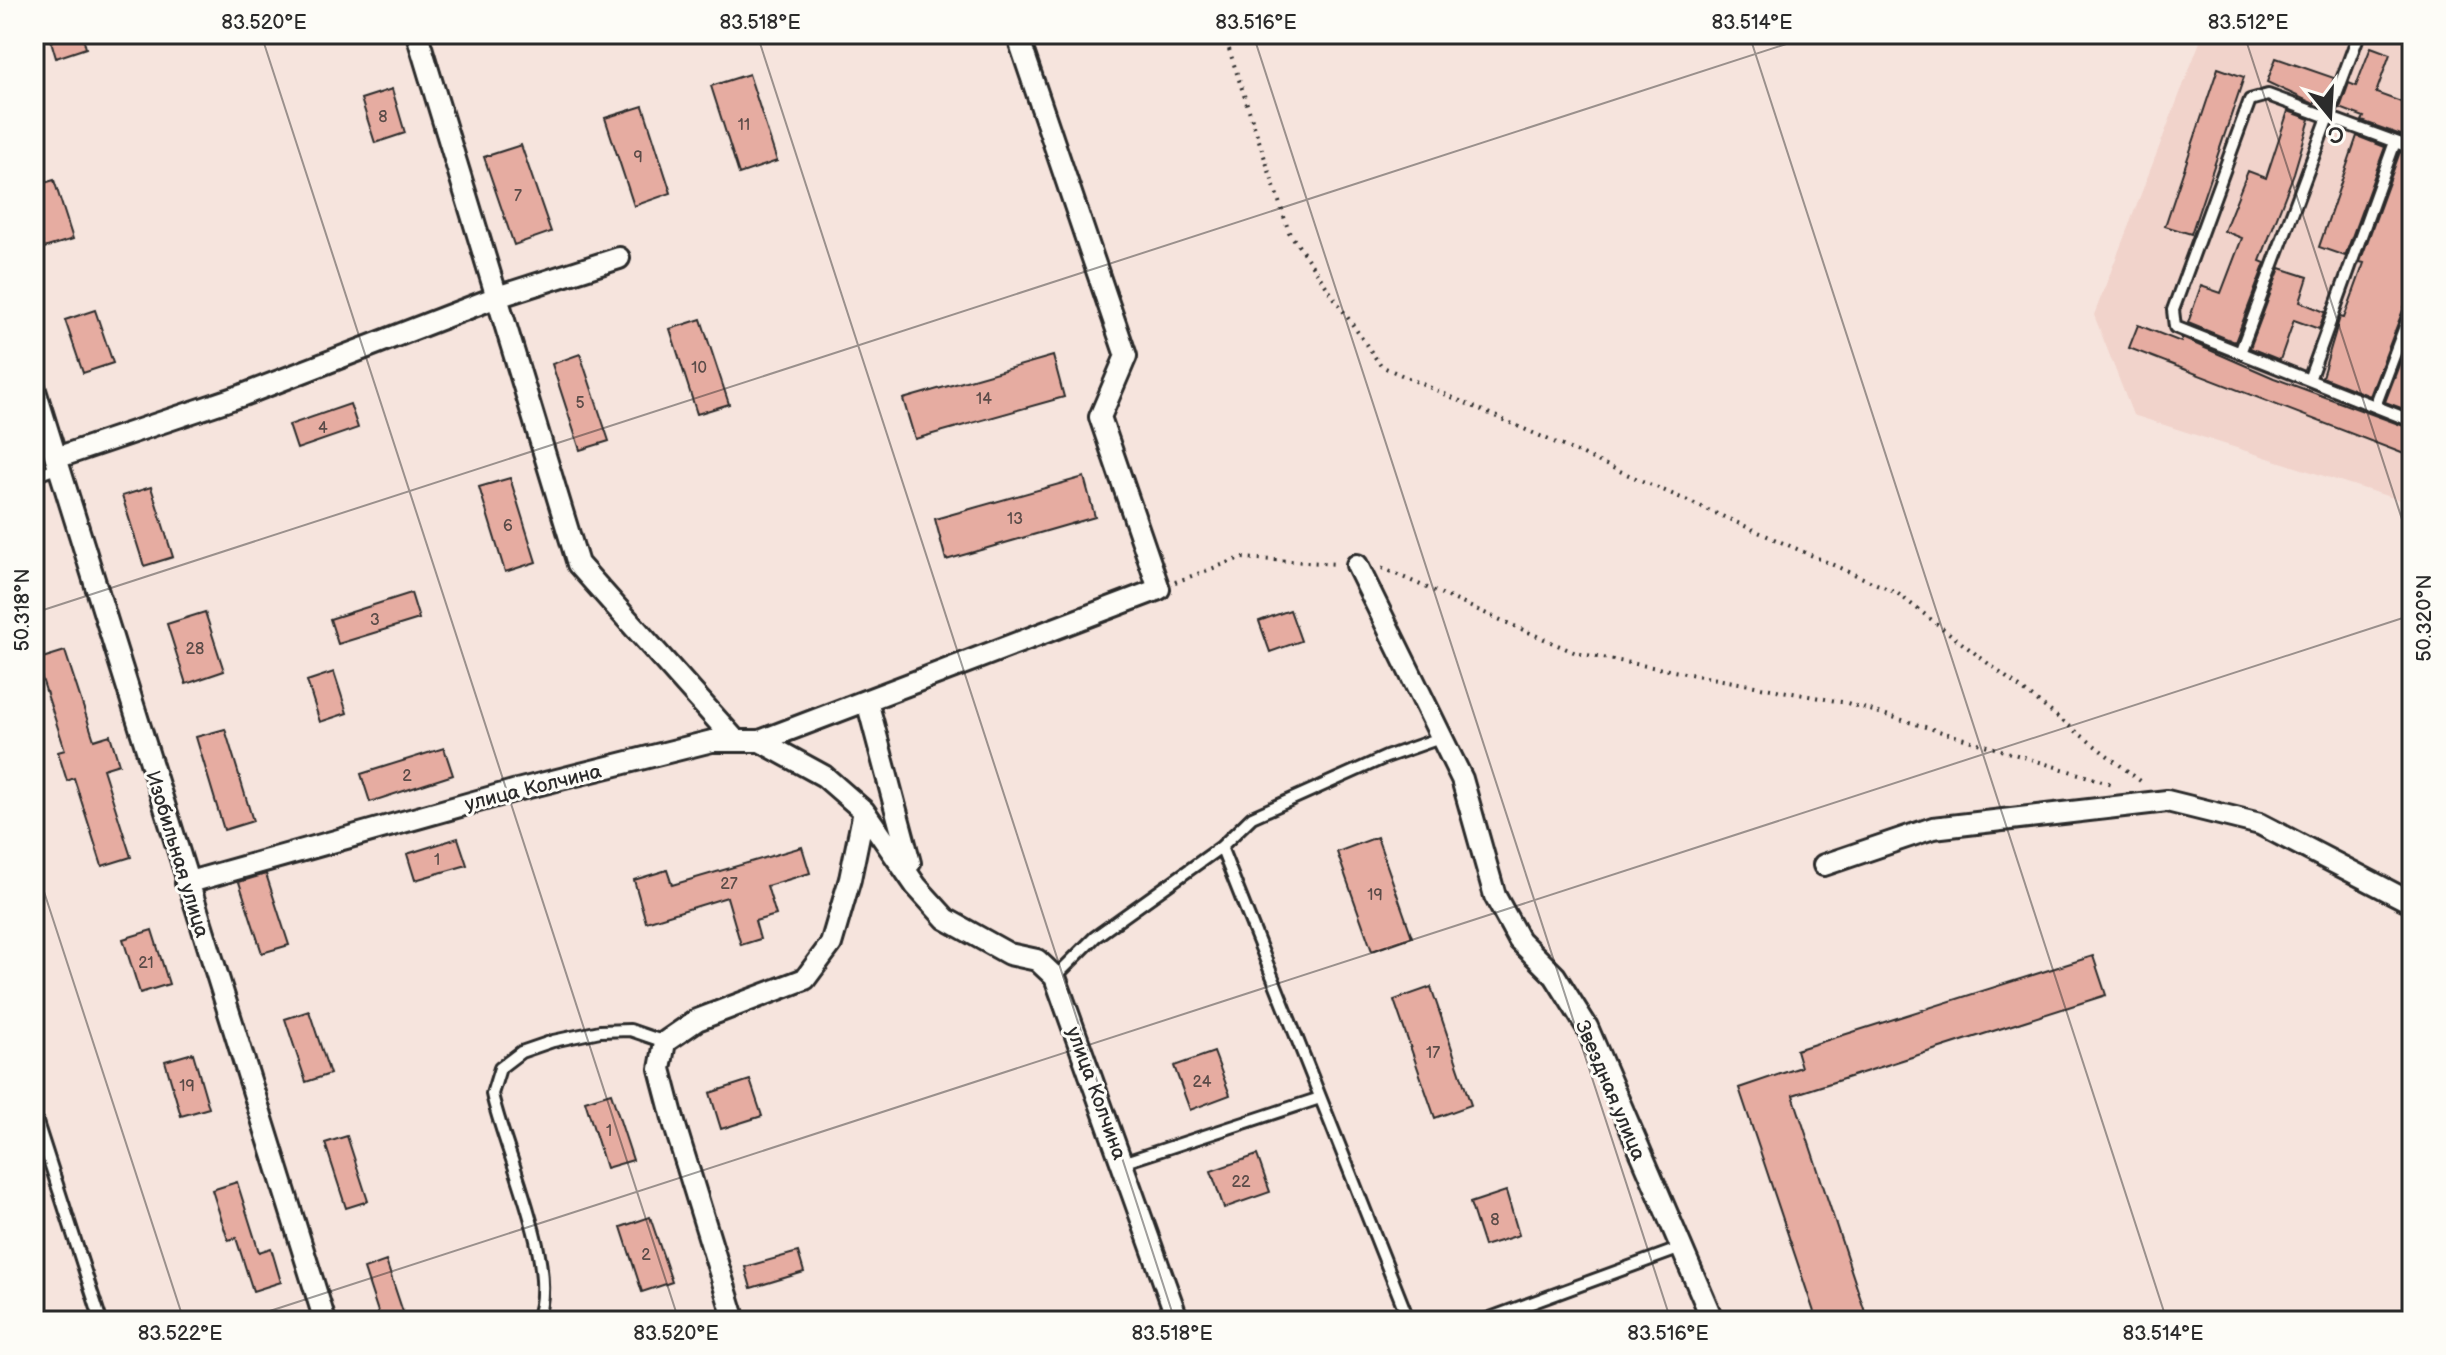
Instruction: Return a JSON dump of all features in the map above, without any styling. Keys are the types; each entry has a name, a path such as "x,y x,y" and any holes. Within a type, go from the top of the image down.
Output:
{"street":[{"path":"417,34 578,564 736,741"},
{"path":"760,741 867,701 961,661 1159,589 1100,417 1126,356 1017,34"},
{"path":"57,463 497,297 619,258"},
{"name":"Изобильная улица","path":"34,387 186,883 325,1321"},
{"name":"Звездная улица","path":"1357,565 1462,779 1495,896 1519,940 1555,976 1587,1027 1713,1321"},
{"path":"867,701 916,886"},
{"name":"улица Колчина","path":"186,883 517,790 712,741 760,741 824,776 864,811 916,886 946,919 1009,954 1037,960 1055,977 1178,1321"},
{"path":"1824,865 1933,828 2167,801 2260,824 2412,903"},
{"path":"735,1321 660,1069 665,1042 697,1020 805,979 831,944 850,879 864,811"}],"lane":[{"path":"2240,353 2359,34"},
{"path":"2412,148 2268,95 2250,100 2173,310 2175,327 2412,421"},
{"path":"2309,380 2395,142"},
{"path":"2375,406 2412,308"},
{"path":"34,476 57,463"},
{"path":"1055,977 1095,937 1221,847 1252,817 1386,757 1443,737"},
{"path":"1221,847 1409,1321"},
{"path":"536,1321 543,1308 541,1264 492,1094 500,1068 521,1052 600,1031 630,1030 665,1042"},
{"path":"1122,1163 1320,1098"},
{"path":"34,1113 101,1321"},
{"path":"1482,1321 1681,1248"}],"path":[{"path":"1224,34 1289,232 1381,366 1897,593 2167,801"},
{"path":"1159,589 1241,558 1378,566 1576,653 1847,703 2121,787"}],"shaded area":[{"path":"2203,34 2412,34 2412,504 2133,415 2094,315"}],"building":[{"path":"49,34 82,34 86,48 56,58"},
{"path":"2371,47 2390,54 2376,93 2412,106 2412,139 2362,121 2364,117 2340,108 2349,83 2356,86"},
{"path":"2276,58 2334,78 2325,103 2316,100 2314,104 2267,82"},
{"path":"2218,68 2244,77 2191,234 2165,226"},
{"path":"749,74 777,161 739,174 711,86"},
{"path":"392,89 405,133 375,143 361,99"},
{"path":"643,106 671,193 634,206 605,118"},
{"path":"2288,111 2310,119 2294,173 2260,261 2265,263 2235,342 2188,323 2201,286 2221,293 2242,238 2224,231 2248,171 2266,178"},
{"path":"2357,136 2385,147 2345,256 2319,247"},
{"path":"521,145 551,232 514,245 484,157"},
{"path":"2400,152 2412,156 2412,300 2405,305 2370,396 2322,377 2340,317 2344,318 2364,263 2360,262"},
{"path":"54,180 73,239 44,248 34,217 34,186"},
{"path":"2280,268 2308,277 2300,302 2325,312 2319,329 2294,320 2280,360 2250,348"},
{"path":"95,310 113,363 83,373 65,320"},
{"path":"701,319 729,404 697,414 670,329"},
{"path":"2138,325 2181,342 2182,338 2274,378 2412,429 2412,457 2129,348"},
{"path":"2412,331 2412,412 2385,402"},
{"path":"580,354 609,441 580,450 552,364"},
{"path":"1053,356 1064,397 915,439 903,399"},
{"path":"350,404 358,428 297,449 289,425"},
{"path":"1084,477 1095,517 946,560 935,519"},
{"path":"510,478 536,562 505,572 479,487"},
{"path":"151,487 173,557 144,566 122,496"},
{"path":"411,593 419,619 338,644 330,619"},
{"path":"1290,610 1301,641 1270,652 1259,621"},
{"path":"205,612 224,671 186,684 167,624"},
{"path":"65,651 94,740 110,735 119,764 103,769 131,857 102,866 74,778 67,781 58,752 65,750 36,660"},
{"path":"334,672 347,713 320,722 307,681"},
{"path":"225,729 253,821 224,830 196,737"},
{"path":"444,748 453,775 370,802 361,774"},
{"path":"1377,837 1412,937 1372,951 1337,852"},
{"path":"458,838 467,865 415,880 407,854"},
{"path":"802,847 810,873 767,886 776,915 755,921 760,939 741,945 727,897 646,922 634,880 667,870 672,885"},
{"path":"266,874 289,945 262,953 239,882"},
{"path":"152,930 169,984 140,993 123,939"},
{"path":"2093,956 2106,995 1793,1095 1868,1321 1817,1321 1739,1088 1801,1067 1796,1050"},
{"path":"1431,987 1471,1105 1435,1118 1394,1000"},
{"path":"309,1011 330,1074 306,1082 285,1019"},
{"path":"1214,1052 1230,1095 1190,1110 1174,1066"},
{"path":"193,1053 209,1108 181,1116 165,1061"},
{"path":"750,1080 762,1116 721,1129 710,1093"},
{"path":"611,1093 633,1160 606,1168 585,1101"},
{"path":"347,1136 368,1201 346,1208 325,1143"},
{"path":"1257,1155 1270,1192 1224,1208 1211,1171"},
{"path":"237,1182 259,1252 271,1248 281,1282 253,1291 236,1238 228,1240 212,1190"},
{"path":"1506,1191 1519,1235 1484,1246 1470,1203"},
{"path":"650,1217 672,1282 642,1292 621,1227"},
{"path":"798,1252 804,1272 751,1288 745,1267"},
{"path":"386,1261 406,1321 381,1321 364,1269"}]}
